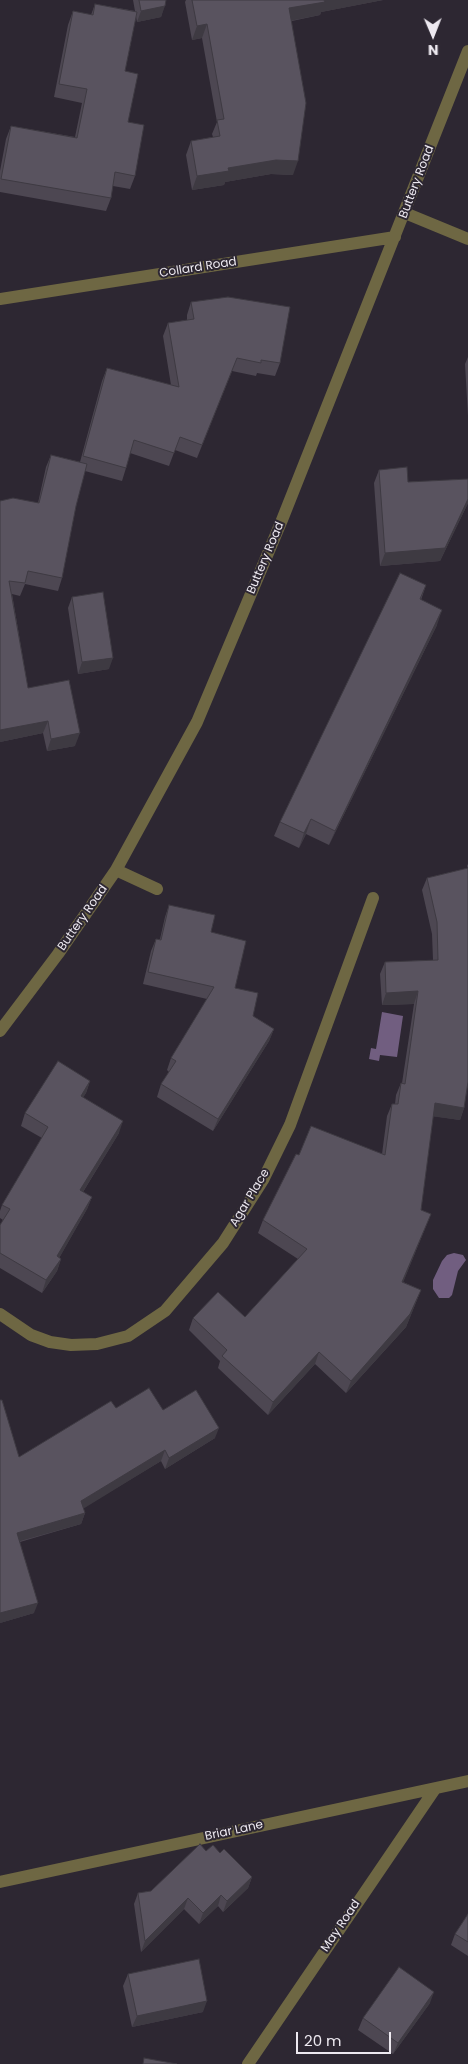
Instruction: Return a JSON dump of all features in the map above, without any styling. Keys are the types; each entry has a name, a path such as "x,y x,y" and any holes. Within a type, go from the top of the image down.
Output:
{"street":[{"name":"Buttery Road","path":"0,1031 58,954 116,870 197,722 282,520 468,51"},
{"path":"405,213 468,239"},
{"name":"Collard Road","path":"0,299 395,237"},
{"path":"116,870 157,888"},
{"name":"Agar Place","path":"0,1314 31,1335 50,1342 71,1345 98,1344 128,1336 165,1311 222,1243 263,1180 290,1125 373,898"},
{"name":"Briar Lane","path":"0,1882 468,1781"},
{"name":"May Road","path":"248,2064 434,1789"}],"shaded area":[{"path":"382,1012 403,1016 397,1057 380,1055 379,1061 369,1059 371,1048 376,1049"},
{"path":"454,1253 463,1255 466,1260 458,1271 452,1295 449,1298 439,1298 433,1289 433,1280 442,1261 447,1255"}],"building":[{"path":"139,0 166,0 165,6 141,11"},
{"path":"192,0 324,0 325,2 289,8 306,103 298,161 276,160 228,168 229,171 197,176 191,141 220,136 217,120 224,119 207,24 197,26"},
{"path":"95,4 137,12 125,71 138,74 128,122 144,125 135,176 115,172 111,198 1,179 11,126 77,138 87,89 59,84 73,11 93,15"},
{"path":"228,297 290,307 280,363 261,360 261,363 237,358 202,445 180,437 174,453 134,440 126,468 83,456 107,368 179,387 168,323 194,319 191,302"},
{"path":"51,455 87,464 76,506 62,578 28,571 25,583 9,581 28,688 69,680 80,733 51,739 48,721 0,730 0,501 13,498 39,503"},
{"path":"407,467 408,482 468,479 468,499 445,548 385,553 379,470"},
{"path":"400,573 426,585 420,599 442,610 335,831 311,819 304,833 280,822"},
{"path":"103,592 113,658 82,662 72,597"},
{"path":"468,868 468,1082 464,1108 435,1103 421,1210 431,1214 402,1282 421,1290 410,1314 351,1381 319,1352 273,1402 222,1356 227,1350 193,1318 218,1292 245,1317 307,1249 263,1220 296,1154 299,1155 311,1126 385,1155 392,1104 398,1104 401,1083 405,1084 418,991 386,993 385,962 438,960 437,922 427,878"},
{"path":"169,905 215,915 211,932 246,941 235,988 258,993 253,1016 274,1029 218,1119 161,1084 176,1061 171,1058 214,987 148,972 156,939 161,940"},
{"path":"58,1061 90,1081 81,1096 123,1121 80,1190 92,1197 57,1256 61,1259 46,1280 0,1253 0,1225 10,1209 2,1205 48,1127 25,1113"},
{"path":"149,1388 163,1410 196,1390 219,1428 169,1458 165,1450 81,1501 85,1513 17,1533 38,1603 0,1613 0,1400 2,1400 19,1457 111,1401 116,1408"},
{"path":"200,1844 206,1851 213,1845 220,1853 224,1849 252,1877 227,1901 221,1895 203,1913 188,1898 145,1941 138,1893 151,1891"},
{"path":"468,1914 468,1942 455,1934"},
{"path":"199,1959 207,2001 137,2016 128,1974"},
{"path":"399,1967 434,1992 398,2043 363,2018"},
{"path":"144,2058 177,2064 143,2064"}]}
